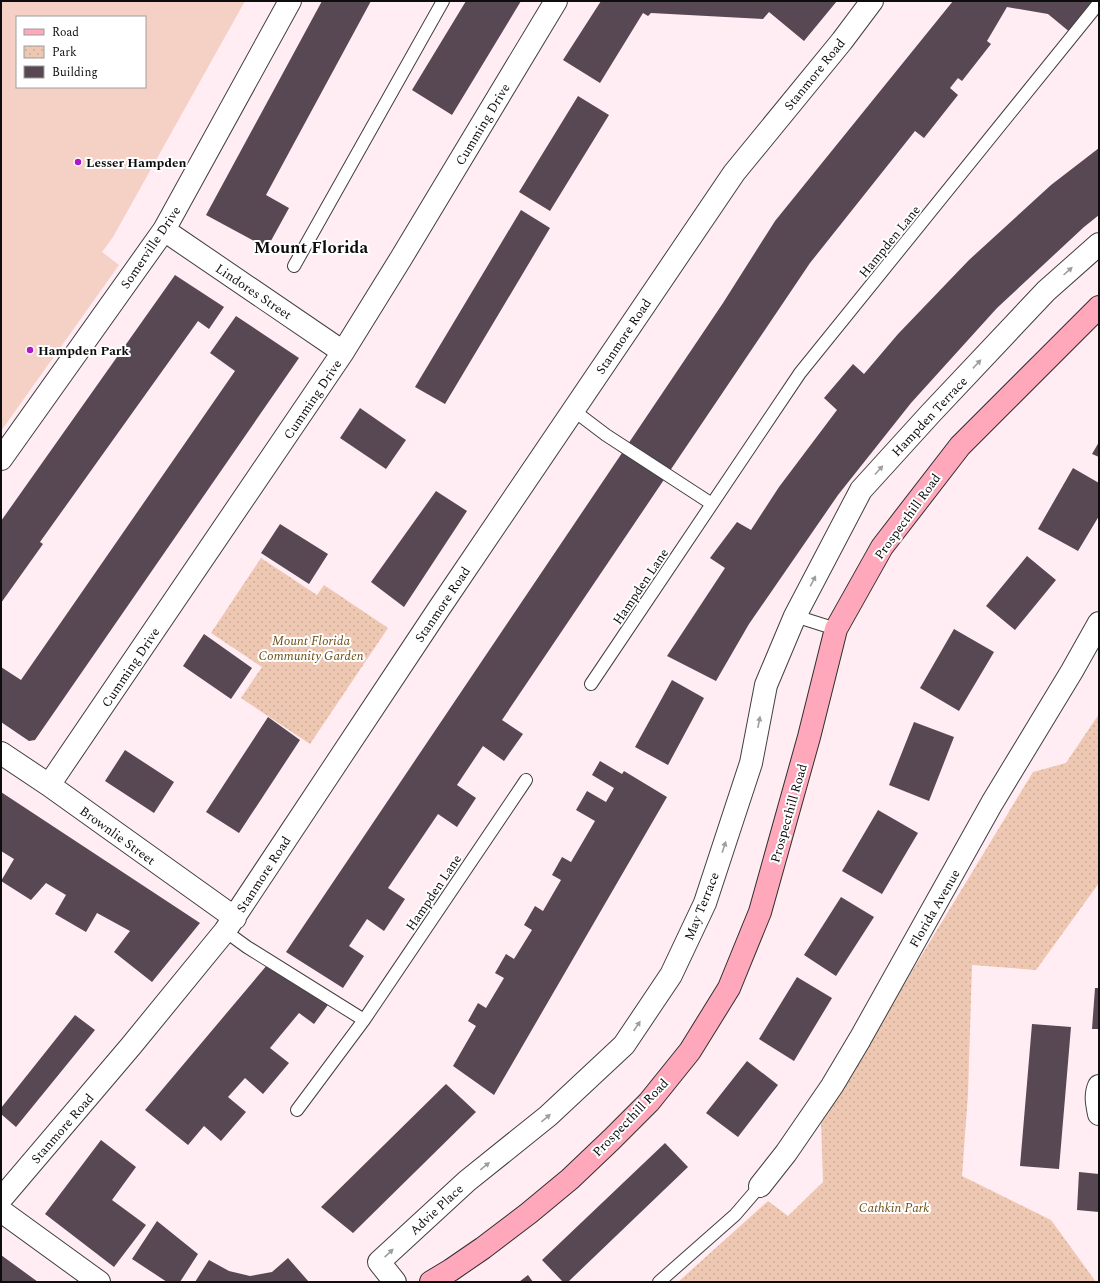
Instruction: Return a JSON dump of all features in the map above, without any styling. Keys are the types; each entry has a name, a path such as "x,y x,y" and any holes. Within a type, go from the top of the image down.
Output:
{"main road":[{"name":"Prospecthill Road","path":"431,1282 483,1248 529,1213 570,1178 649,1102 690,1051 729,988 760,912 809,737 836,629 882,547 960,446 1099,307"}],"street":[{"name":"Somerville Drive","path":"1,459 164,230 290,1"},
{"name":"Cumming Drive","path":"49,785 343,352 556,1"},
{"name":"Stanmore Road","path":"1,1199 131,1046 230,924 438,610 734,173 842,41 872,1"},
{"name":"Lindores Street","path":"164,230 343,352"},
{"name":"Hampden Terrace","path":"795,616 862,490 1046,291 1099,244"},
{"name":"May Terrace","path":"515,1142 548,1116 624,1045 670,975 705,903 751,763 766,685 795,616"},
{"name":"Florida Avenue","path":"760,1186 786,1152 840,1073 992,804 1099,623"},
{"name":"Brownlie Street","path":"1,753 49,785 230,924"},
{"path":"1099,1086 1097,1092 1099,1114"},
{"name":"Advie Place","path":"395,1282 379,1262 467,1181 515,1142"},
{"path":"1,1211 99,1282"}],"lane":[{"path":"294,266 443,1"},
{"name":"Hampden Lane","path":"591,684 800,373 1099,3"},
{"path":"573,410 606,435 712,504"},
{"path":"795,616 836,629"},
{"name":"Hampden Lane","path":"297,1110 364,1020 526,780"},
{"path":"230,924 247,947 364,1020"},
{"path":"659,1282 735,1215 760,1186"}],"green space":[{"name":"Mount Florida Community Garden","path":"261,558 317,595 324,585 388,628 310,744 241,698 262,667 211,633"},
{"name":"Cathkin Park","path":"1099,714 1099,883 1036,970 972,965 968,1094 962,1176 1051,1220 1096,1282 678,1282 768,1201 788,1216 823,1182 821,1121 1033,772 1066,763"}],"shaded area":[{"name":"Lesser Hampden","path":"1,1 245,1 113,237 102,252 119,265 1,431"}],"building":[{"path":"322,1 371,1 266,195 289,208 267,248 206,215"},
{"path":"466,1 521,1 452,115 412,90"},
{"path":"601,1 837,1 804,41 769,12 763,19 651,13 648,16 643,13 600,83 563,60"},
{"path":"953,1 1099,1 1077,38 1048,14 1007,7 987,41 991,44 962,81 958,78 950,88 958,95 924,138 915,131 810,263 502,720 523,734 504,761 483,746 457,785 476,798 457,827 438,814 388,888 405,899 384,931 367,919 349,946 364,956 343,988 286,952 723,303 775,221"},
{"path":"578,96 609,115 550,211 519,192"},
{"path":"1099,148 1099,215 1084,227 997,308 911,403 838,495 749,624 716,681 667,656 725,568 710,558 737,522 751,530 779,487 837,410 824,398 853,364 864,374 898,334 969,260 1051,185"},
{"path":"521,210 550,228 445,404 415,387"},
{"path":"175,275 224,307 209,329 198,321 40,542 43,544 1,603 1,521"},
{"path":"236,316 299,358 35,740 29,741 1,722 1,667 21,680 235,371 210,353"},
{"path":"360,408 406,440 386,469 340,438"},
{"path":"1099,442 1099,457 1092,454"},
{"path":"1073,468 1099,483 1099,516 1078,551 1038,529"},
{"path":"436,491 467,511 404,607 371,582"},
{"path":"280,524 328,554 309,584 261,553"},
{"path":"1027,556 1056,580 1015,630 986,606"},
{"path":"954,629 994,652 959,711 920,688"},
{"path":"204,634 252,668 231,699 183,666"},
{"path":"672,680 704,698 668,765 635,747"},
{"path":"268,717 300,740 239,833 206,812"},
{"path":"914,722 954,737 929,801 889,785"},
{"path":"125,750 174,782 154,813 105,781"},
{"path":"600,761 622,774 624,771 667,797 494,1095 453,1066 476,1026 468,1021 478,1003 486,1008 504,978 495,973 506,954 514,959 532,930 524,925 535,906 543,911 561,880 552,875 562,857 571,862 595,821 576,810 587,791 606,802 614,788 592,775"},
{"path":"1,792 200,923 152,982 114,952 130,931 97,913 86,932 55,914 66,895 46,883 31,900 1,881 14,859 1,851"},
{"path":"878,810 918,833 882,894 842,871"},
{"path":"841,897 874,917 836,976 804,955"},
{"path":"273,958 333,998 314,1024 299,1013 270,1048 289,1063 263,1094 245,1078 228,1097 246,1112 221,1141 204,1126 188,1145 145,1110"},
{"path":"797,977 832,998 794,1061 759,1039"},
{"path":"1095,988 1099,988 1099,1029 1092,1029"},
{"path":"75,1015 95,1030 16,1127 1,1114 1,1108"},
{"path":"1032,1024 1071,1027 1059,1169 1020,1166"},
{"path":"747,1061 778,1085 738,1137 706,1113"},
{"path":"446,1084 476,1112 353,1233 321,1207"},
{"path":"101,1140 136,1167 112,1200 146,1225 114,1267 45,1214"},
{"path":"665,1143 688,1167 568,1282 563,1282 542,1260"},
{"path":"1079,1172 1099,1174 1099,1212 1077,1210"},
{"path":"157,1221 198,1254 180,1282 167,1282 132,1259"},
{"path":"1,1255 38,1282 1,1282"},
{"path":"288,1258 309,1282 195,1282 209,1260 229,1271 250,1276 272,1272"},
{"path":"528,1275 533,1282 519,1282"}],"place":[{"name":"Lesser Hampden","path":"78,162"},
{"name":"Hampden Park","path":"30,350"}],"district":[{"name":"Mount Florida","path":"311,247"}]}
